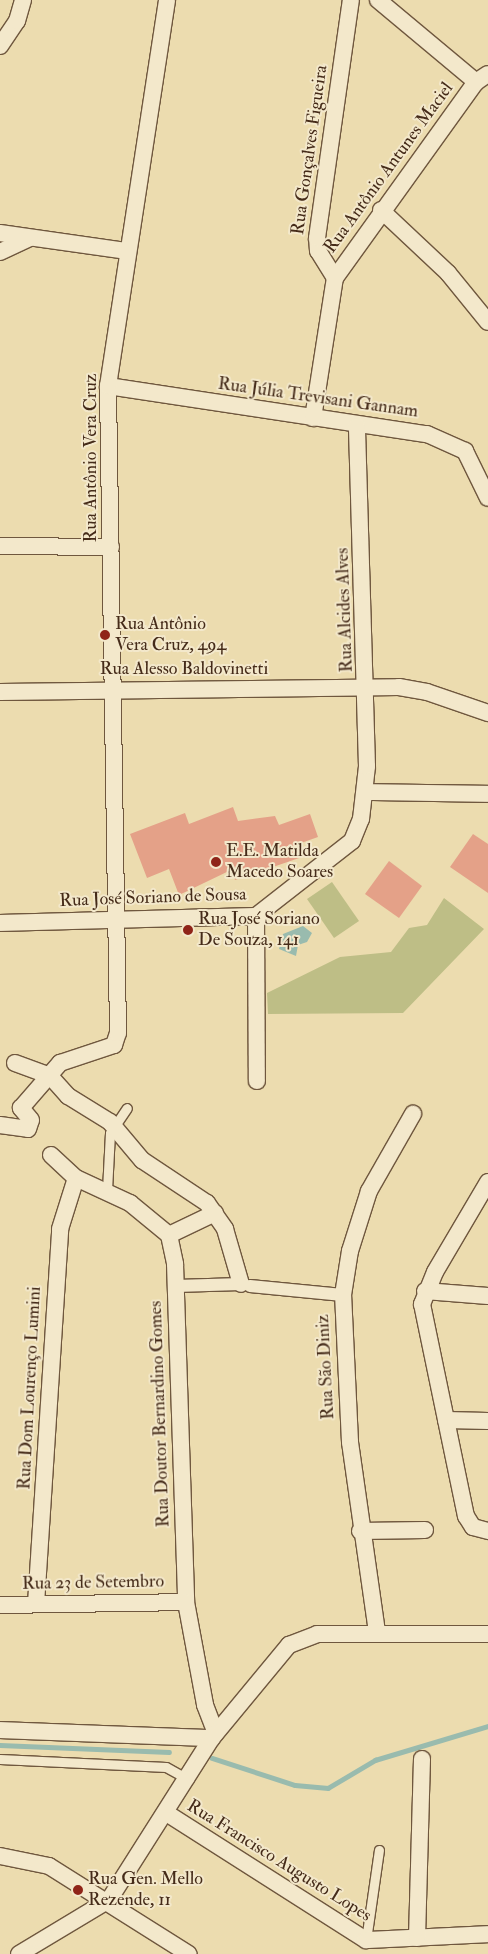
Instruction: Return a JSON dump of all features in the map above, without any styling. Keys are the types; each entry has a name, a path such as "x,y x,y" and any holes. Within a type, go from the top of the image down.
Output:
{"street":[{"path":"0,46 17,21 23,0"},
{"name":"Rua Antônio Vera Cruz","path":"50,1076 68,1058 114,1045 118,1033 114,921 108,386 126,250 167,0"},
{"name":"Rua Gonçalves Figueira","path":"335,278 318,251 317,238 351,0"},
{"name":"Rua Antônio Antunes Maciel","path":"335,278 381,210 482,78 378,0"},
{"path":"381,210 448,273 488,322"},
{"path":"0,233 126,250"},
{"path":"0,252 30,238"},
{"path":"312,418 335,278"},
{"name":"Rua Júlia Trevisani Gannam","path":"108,386 357,426 427,434 457,445 474,461 488,498"},
{"name":"Rua Alcides Alves","path":"357,426 368,688 365,792"},
{"path":"0,546 111,547"},
{"name":"Rua Alesso Baldovinetti","path":"0,692 368,688 427,692 488,713"},
{"path":"365,792 488,794"},
{"name":"Rua José Soriano de Sousa","path":"0,923 256,916 352,841 365,792"},
{"path":"256,916 257,1081"},
{"path":"15,1063 50,1076 68,1096 114,1126 137,1156 191,1190 215,1213 246,1285"},
{"path":"0,1125 28,1128 31,1120 21,1108 50,1076"},
{"name":"Rua São Diniz","path":"377,1632 360,1531 350,1442 343,1295 350,1251 369,1191 413,1114"},
{"path":"51,1155 76,1178 107,1190 151,1217 168,1235 215,1213"},
{"name":"Rua Dom Lourenço Lumini","path":"36,1604 60,1229 76,1178"},
{"path":"488,1182 425,1291 422,1304 467,1519 473,1527 488,1531"},
{"name":"Rua Doutor Bernardino Gomes","path":"168,1235 176,1286 186,1602 205,1706 214,1735"},
{"path":"176,1286 246,1285 343,1295"},
{"path":"425,1291 488,1296"},
{"path":"446,1420 488,1421"},
{"path":"360,1531 425,1530"},
{"name":"Rua 23 de Setembro","path":"0,1605 186,1602"},
{"path":"19,1954 109,1900 190,1780 214,1735 289,1644 317,1634 377,1632 488,1634"},
{"path":"0,1730 214,1735"},
{"path":"417,1938 422,1759"},
{"name":"Rua Francisco Augusto Lopes","path":"168,1814 364,1944 417,1938 488,1934"},
{"path":"0,1856 43,1862 109,1900 189,1954"}],"lane":[{"path":"107,1190 114,1126 127,1108"},
{"path":"0,1759 166,1767 190,1780"},
{"path":"364,1944 379,1850"}],"green space":[{"path":"332,882 359,921 334,938 307,899"},
{"path":"444,898 484,929 403,1013 268,1014 267,993 340,957 391,952 409,928 427,925"}],"shaded area":[{"path":"303,926 312,933 307,942 298,945 296,956 279,949 283,934"}],"building":[{"path":"233,807 238,821 275,816 279,825 310,814 318,837 301,843 305,856 235,880 231,870 179,895 169,869 147,878 130,834 185,813 189,824"},
{"path":"473,834 488,844 488,893 450,867"},
{"path":"389,861 422,886 399,918 365,894"}],"waterway":[{"path":"212,1758 295,1785 328,1788 375,1760 488,1726"},
{"path":"0,1745 169,1752"}],"place":[{"name":"Rua Antônio Vera Cruz, 494","path":"105,635"},
{"name":"E.E. Matilda Macedo Soares","path":"216,862"},
{"name":"Rua José Soriano De Souza, 141","path":"188,930"},
{"name":"Rua Gen. Mello Rezende, 11","path":"78,1890"}]}
